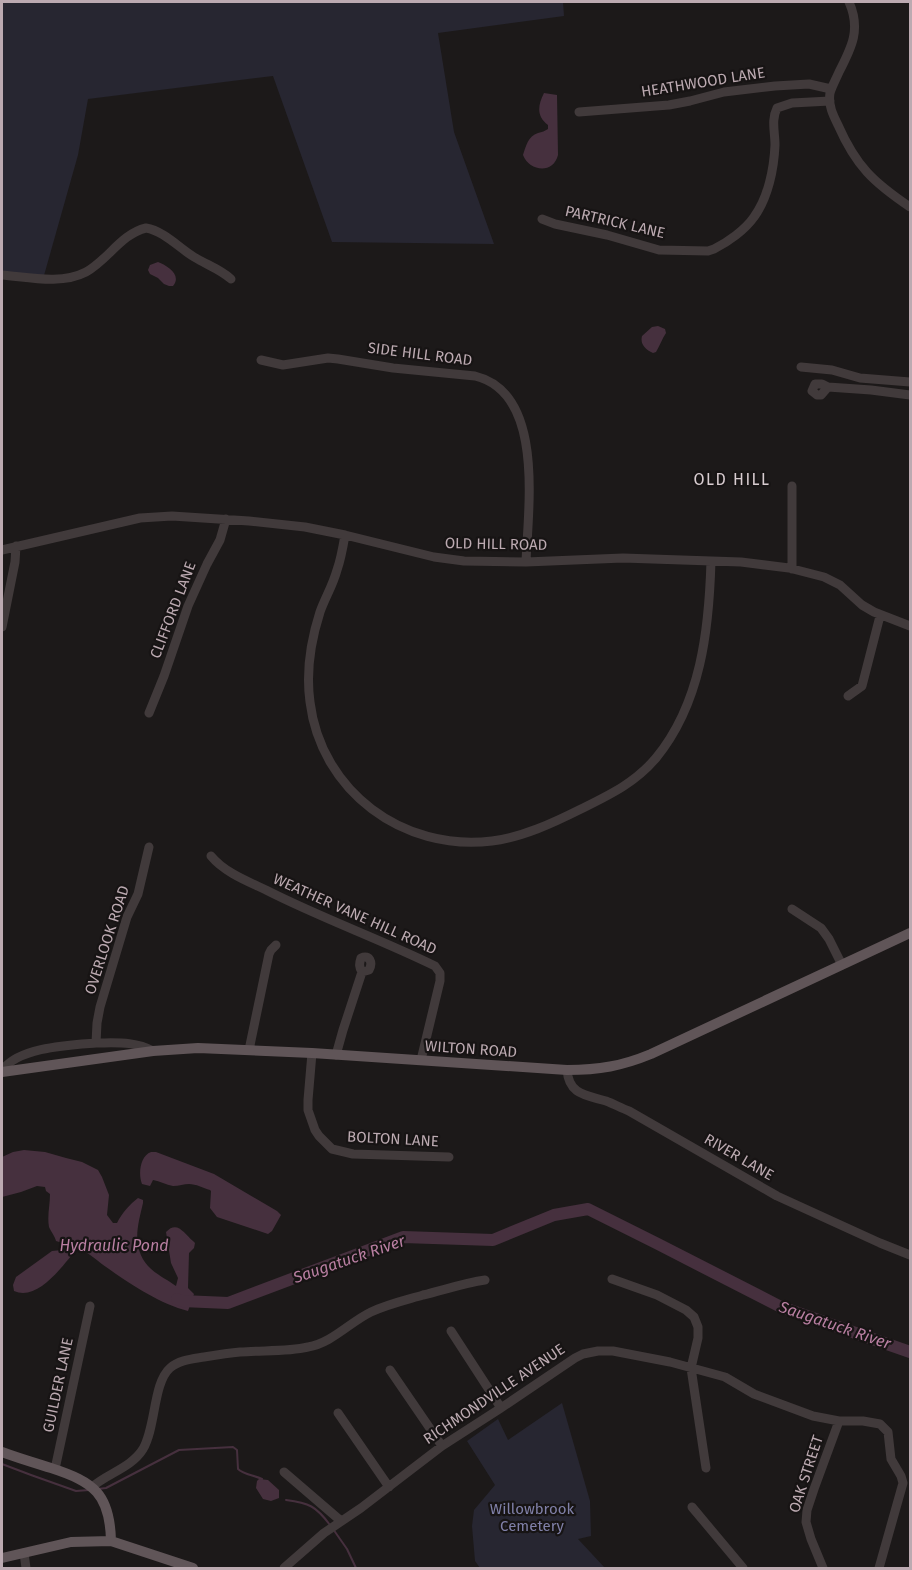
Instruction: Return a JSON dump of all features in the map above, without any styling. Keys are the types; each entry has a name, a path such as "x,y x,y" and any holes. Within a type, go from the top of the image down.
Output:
{"main road":[{"name":"WILTON ROAD","path":"2,1071 153,1051 198,1048 567,1070 604,1068 639,1060 910,933"},
{"path":"2,1452 80,1478 92,1487 104,1504 110,1524 111,1541"},
{"path":"2,1558 75,1541 111,1541 193,1569"}],"street":[{"path":"849,2 855,19 855,32 850,50 831,89 832,111 847,144 864,169 881,187 910,207"},
{"name":"HEATHWOOD LANE","path":"579,112 669,105 724,92 775,86 809,84 831,89"},
{"name":"PARTRICK LANE","path":"542,219 659,250 708,251 714,249 746,226 760,208 770,182 774,159 773,120 777,108 784,104 830,100"},
{"path":"2,275 51,279 76,276 89,270 130,235 146,228 157,231 231,279"},
{"name":"SIDE HILL ROAD","path":"261,360 283,365 328,358 338,359 393,368 475,376 496,386 516,410 526,443 529,484 526,562"},
{"path":"801,367 832,370 860,378 910,382"},
{"path":"828,387 910,395"},
{"path":"792,486 792,569"},
{"name":"OLD HILL ROAD","path":"2,550 149,516 172,516 286,524 345,535 445,559 464,561 526,562 602,558 741,562 816,574 843,587 880,616 910,626"},
{"name":"CLIFFORD LANE","path":"149,713 188,606 220,540 226,519"},
{"path":"345,535 337,571 318,617 309,665 310,704 317,735 326,756 358,799 384,818 414,832 451,842 493,841 522,835 557,821 616,791 632,781 648,766 679,723 700,663 708,617 711,561"},
{"path":"2,627 16,561 16,546"},
{"path":"848,696 862,686 880,616"},
{"name":"OVERLOOK ROAD","path":"96,1043 100,1007 128,917 138,894 149,847"},
{"name":"WEATHER VANE HILL ROAD","path":"211,856 218,864 280,897 435,966 440,973 440,981 421,1060"},
{"path":"792,909 821,928 842,966"},
{"path":"249,1050 269,954 276,945"},
{"path":"336,1055 362,972"},
{"path":"2,1071 9,1063 35,1052 66,1045 131,1043 153,1051"},
{"name":"BOLTON LANE","path":"312,1053 308,1110 315,1130 332,1149 353,1154 448,1157"},
{"name":"RIVER LANE","path":"567,1070 569,1082 580,1094 629,1111 785,1200 910,1255"},
{"path":"92,1487 128,1464 141,1452 148,1438 161,1382 165,1372 172,1366 188,1360 239,1352 310,1347 327,1341 370,1312 393,1303 485,1280"},
{"path":"612,1280 657,1295 686,1310 694,1317 698,1327 698,1338 692,1368 706,1468"},
{"name":"GUILDER LANE","path":"55,1469 90,1306"},
{"path":"450,1331 501,1408"},
{"name":"RICHMONDVILLE AVENUE","path":"284,1569 311,1543 442,1446 575,1358 592,1352 613,1352 725,1377 754,1394 824,1419 873,1423 883,1427 890,1439 891,1460 903,1483 879,1569"},
{"path":"390,1370 442,1446"},
{"path":"338,1413 389,1487"},
{"name":"OAK STREET","path":"823,1569 806,1522 807,1510 838,1421"},
{"path":"284,1472 335,1525"},
{"path":"692,1507 743,1569"},
{"path":"24,1552 26,1569"}],"green space":[{"path":"2,2 563,2 564,16 438,33 454,132 494,244 332,242 273,76 88,99 78,155 43,279 2,276"},
{"name":"Willowbrook Cemetery","path":"562,1403 590,1501 591,1536 578,1539 605,1568 480,1568 475,1561 472,1526 474,1510 495,1485 467,1441 498,1419 508,1440"}],"water":[{"path":"544,93 557,95 558,155 551,166 541,168 530,165 523,155 532,136 548,129 539,110"},
{"path":"158,262 170,268 175,275 173,286 164,284 150,274 148,270 150,265"},
{"path":"658,326 665,329 666,333 656,352 653,353 644,346 642,336 652,327"},
{"name":"Hydraulic Pond","path":"24,1150 45,1152 82,1162 98,1170 109,1195 107,1215 113,1223 117,1223 126,1209 138,1198 143,1200 137,1235 139,1251 151,1269 176,1286 178,1278 171,1263 166,1232 177,1227 187,1235 195,1243 189,1253 188,1288 194,1294 188,1311 167,1304 147,1293 78,1248 42,1286 23,1293 14,1291 13,1285 16,1277 52,1251 66,1247 66,1244 56,1241 49,1227 50,1194 45,1187 37,1186 2,1197 2,1157"},
{"path":"151,1152 214,1174 277,1211 281,1215 272,1231 268,1234 217,1217 210,1208 210,1190 192,1184 173,1186 153,1180 150,1186 142,1184 141,1166 144,1157"},
{"path":"259,1479 268,1480 279,1490 279,1498 271,1501 263,1499 256,1488"}],"waterway":[{"name":"Saugatuck River","path":"177,1299 228,1303 403,1237 493,1240 554,1215 588,1209 781,1307 910,1352"},
{"path":"98,1489 106,1488 179,1450 233,1447 237,1450 238,1469 262,1479"},
{"path":"2,1464 76,1491 89,1490"},
{"path":"286,1500 311,1506 330,1525"},
{"path":"333,1529 347,1549 356,1568"}],"district":[{"name":"OLD HILL","path":"732,479"}]}
